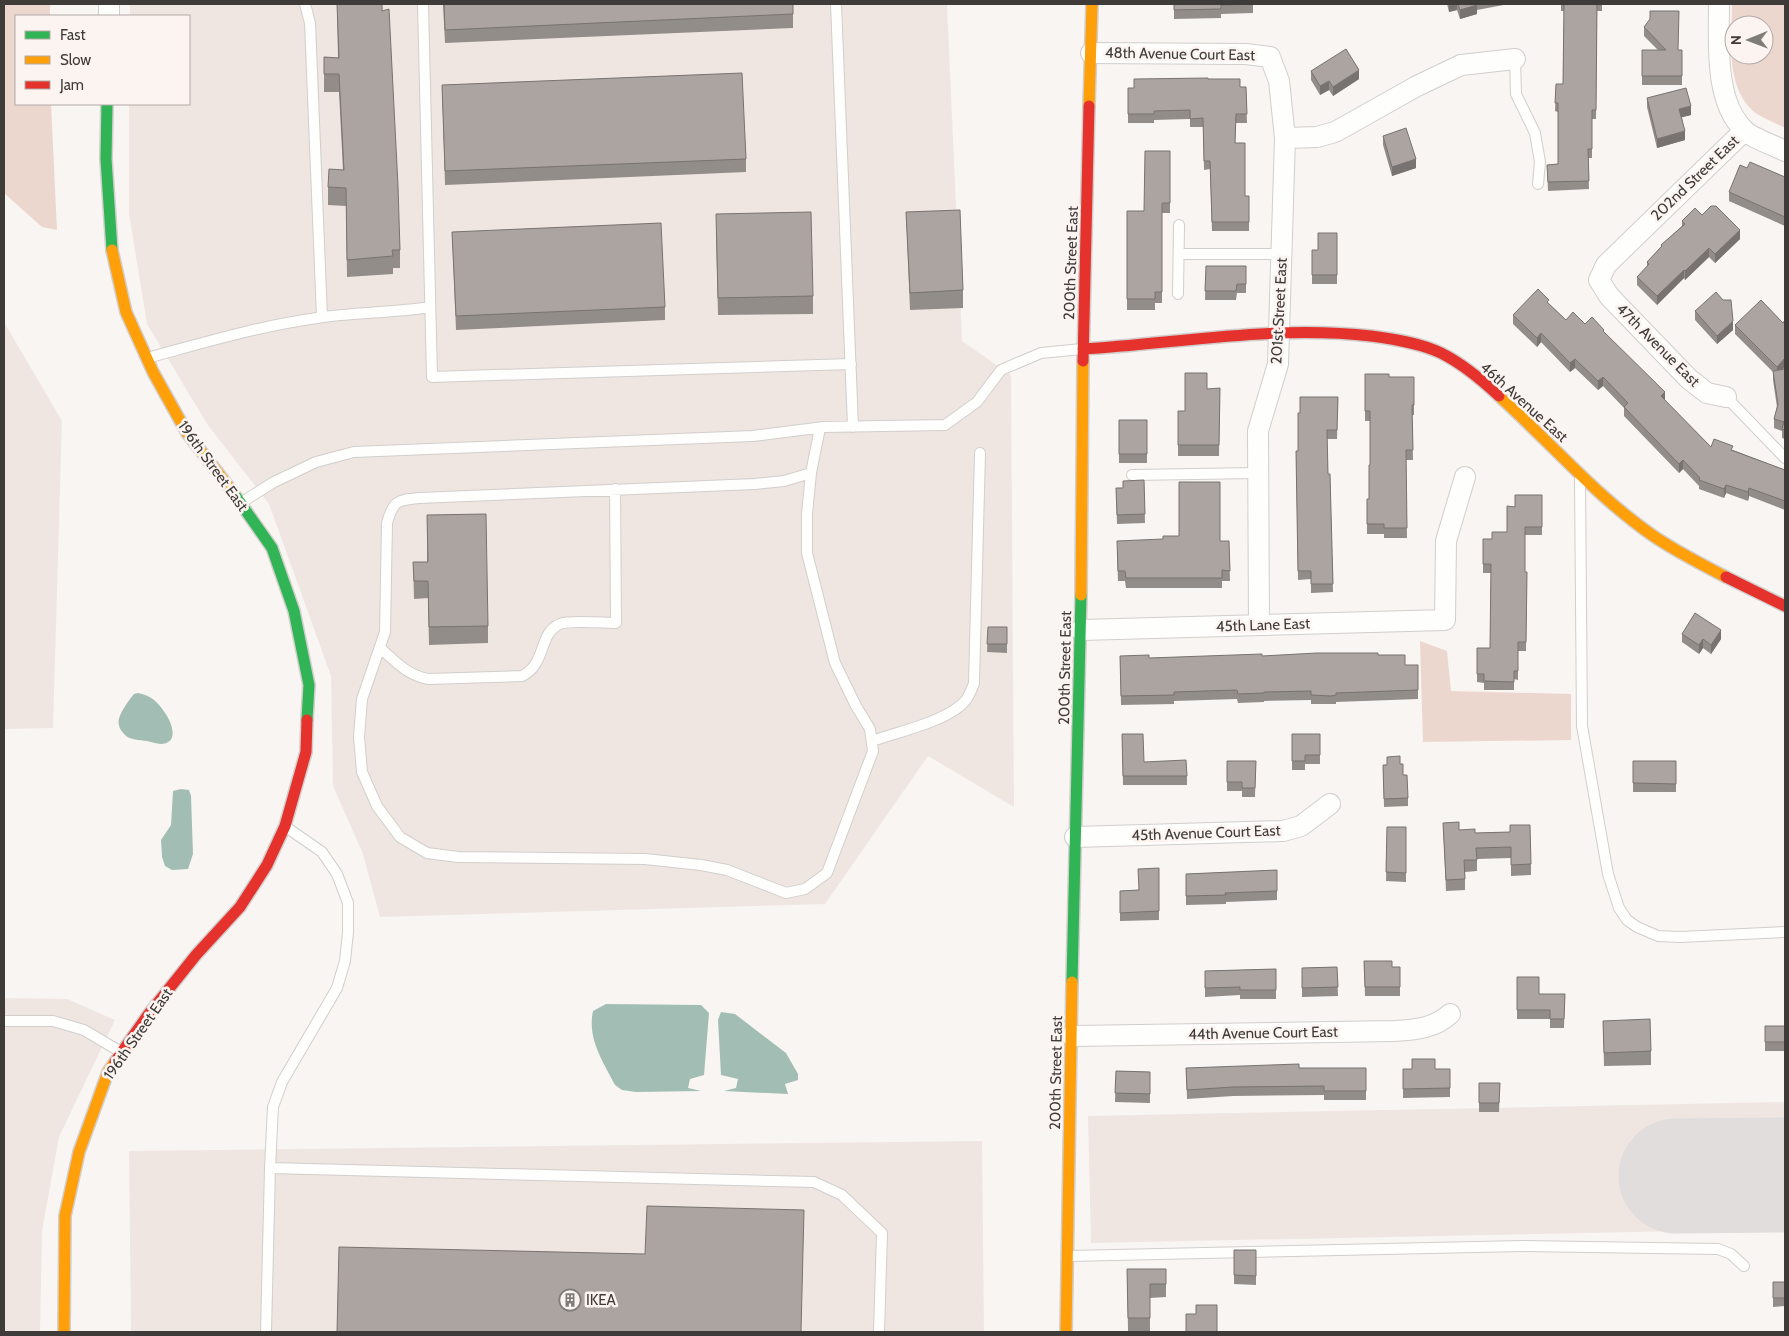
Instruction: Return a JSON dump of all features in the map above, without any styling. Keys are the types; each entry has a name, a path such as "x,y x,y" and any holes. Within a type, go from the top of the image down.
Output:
{"street":[{"name":"200th Street East","path":"1066,1332 1075,837 1081,630 1083,349 1092,4"},
{"name":"202nd Street East","path":"1599,280 1606,266 1744,131 1731,112 1722,89 1719,4"},
{"name":"48th Avenue Court East","path":"1091,53 1246,54 1270,56"},
{"name":"201st Street East","path":"1259,625 1258,431 1278,364 1285,138 1279,81 1270,56"},
{"path":"1285,138 1317,137 1335,132 1417,86 1461,65 1515,59"},
{"name":"196th Street East","path":"64,1332 66,1216 69,1198 79,1152 108,1072 148,1015 196,955 240,907 267,865 285,826 306,752 309,685 294,611 272,548 241,503 187,433 146,358 126,312 111,246 106,159 107,105"},
{"path":"1744,131 1785,151"},
{"name":"47th Avenue East","path":"1599,280 1609,296 1689,379 1707,393 1726,397"},
{"name":"46th Avenue East","path":"1083,349 1113,348 1241,335 1316,333 1370,336 1405,342 1433,350 1459,364 1487,385 1580,474 1638,525 1670,546 1785,606"},
{"name":"45th Lane East","path":"1081,630 1444,620 1446,541 1465,477"},
{"name":"45th Avenue Court East","path":"1075,837 1283,831 1301,826 1330,804"},
{"name":"44th Avenue Court East","path":"1072,1036 1417,1030 1442,1022 1450,1014"}],"lane":[{"path":"305,4 310,24 322,317"},
{"path":"423,4 432,377 851,364"},
{"path":"836,4 853,427"},
{"path":"1515,59 1516,94 1535,133 1540,162 1538,184"},
{"path":"1178,294 1179,225"},
{"path":"1179,254 1281,254"},
{"path":"146,358 252,330 322,317 404,311 430,307"},
{"path":"241,503 274,482 316,462 354,452 744,437 820,428 946,425 977,402 1001,370 1041,353 1083,349"},
{"path":"1726,397 1785,458"},
{"path":"811,473 784,481 429,497 400,500 391,508 387,523 385,632 362,699 359,737 362,772 377,806 400,837 427,853 458,857 644,859 702,865 727,870 786,894 805,889 827,873 873,751 870,729 856,706 835,663 808,553 807,514 811,473 820,428"},
{"path":"872,741 949,714 962,705 974,683 980,453"},
{"path":"1132,475 1258,473"},
{"path":"1580,474 1582,726 1608,874 1619,908 1627,920 1637,927 1658,936 1680,937 1785,932"},
{"path":"380,648 402,668 418,677 522,676 530,672 537,664 546,638 553,628 562,623 616,623 615,490"},
{"path":"266,1332 273,1107 282,1082 337,988 345,961 348,932 348,903 337,874 322,852 285,826"},
{"path":"4,1021 53,1021 84,1030 122,1053"},
{"path":"270,1168 814,1182 842,1195 882,1234 879,1332"},
{"path":"1068,1256 1522,1246 1718,1249 1731,1254 1744,1266"}],"shaded area":[{"path":"4,4 50,4 50,15 15,15 15,105 51,105 57,230 42,227 4,193"},
{"path":"130,4 947,4 962,341 1011,375 1014,807 928,756 825,904 380,917 363,854 333,786 331,676 269,504 207,424 147,324 129,214 129,105 190,105 190,15 130,15"},
{"path":"1732,4 1785,4 1785,128 1762,117 1751,109 1737,86 1733,65 1774,65 1774,15 1732,15"},
{"path":"4,322 62,421 53,728 4,729"},
{"path":"1420,641 1447,651 1451,691 1571,694 1571,740 1423,742"},
{"path":"138,693 154,700 167,717 172,731 171,739 168,742 160,744 132,739 127,737 120,729 119,718 121,713 134,694"},
{"path":"189,790 191,796 193,854 188,869 172,870 165,866 162,857 161,840 171,825 173,791"},
{"path":"4,998 67,999 115,1020 59,1137 42,1231 40,1332 4,1332"},
{"path":"606,1004 701,1005 709,1013 704,1075 690,1079 688,1088 701,1091 636,1092 622,1090 615,1085 597,1050 592,1031 593,1011"},
{"path":"721,1012 735,1014 786,1053 798,1074 798,1080 785,1084 788,1094 724,1091 736,1088 738,1079 721,1075 718,1020"},
{"path":"1785,1102 1785,1229 1091,1243 1088,1116"},
{"path":"982,1141 984,1332 131,1332 129,1151"}],"building":[{"path":"337,4 382,4 382,11 389,9 400,250 392,250 393,256 347,260 346,188 328,187 329,169 344,170 339,74 324,74 324,57 339,58"},
{"path":"444,4 793,4 793,14 445,30"},
{"path":"1174,4 1253,4 1221,5 1221,9 1174,10"},
{"path":"1458,4 1476,4 1477,5 1460,10"},
{"path":"1564,4 1597,4 1596,110 1592,110 1592,149 1588,149 1589,181 1548,182 1547,165 1558,164 1558,103 1555,103 1556,84 1563,84"},
{"path":"1650,11 1679,11 1678,50 1682,50 1682,76 1642,76 1642,50 1666,50 1644,27 1650,19"},
{"path":"1346,49 1359,70 1333,87 1329,81 1320,86 1311,71"},
{"path":"742,73 746,159 445,171 442,85"},
{"path":"1134,79 1240,79 1240,87 1246,87 1247,114 1236,114 1235,143 1245,143 1245,196 1249,196 1249,222 1212,222 1210,161 1204,161 1203,118 1190,119 1190,110 1154,111 1154,114 1128,114 1128,88 1134,88"},
{"path":"1686,88 1691,106 1679,109 1685,131 1657,139 1647,98"},
{"path":"1406,128 1416,159 1392,167 1383,136"},
{"path":"1145,151 1170,151 1170,203 1162,203 1162,292 1155,292 1155,299 1127,299 1127,211 1144,211"},
{"path":"1750,162 1785,177 1785,217 1729,192 1740,165 1747,168"},
{"path":"1711,206 1716,206 1740,230 1715,254 1709,248 1657,296 1637,277 1649,264 1647,262 1661,245 1685,224 1682,221 1695,208 1702,215"},
{"path":"960,210 963,290 910,293 906,212"},
{"path":"811,212 813,296 718,298 716,214"},
{"path":"661,223 665,307 456,316 452,232"},
{"path":"1318,233 1337,233 1337,275 1312,275 1312,250 1318,250"},
{"path":"1206,266 1246,266 1246,284 1237,284 1236,291 1205,291"},
{"path":"1538,289 1549,300 1547,302 1566,320 1573,312 1585,324 1592,317 1603,331 1665,392 1661,396 1711,447 1714,439 1733,446 1731,450 1785,470 1785,501 1749,488 1748,492 1726,485 1724,489 1699,480 1700,478 1683,460 1679,464 1624,407 1628,403 1603,377 1598,381 1575,359 1570,363 1541,333 1537,338 1513,315"},
{"path":"1716,292 1723,300 1731,300 1733,321 1717,336 1695,311"},
{"path":"1761,300 1783,323 1785,320 1785,358 1777,367 1735,325"},
{"path":"1785,369 1785,430 1782,429 1784,422 1774,419 1778,404 1773,371"},
{"path":"1185,373 1207,373 1207,389 1220,388 1219,445 1178,445 1178,411 1185,411"},
{"path":"1365,374 1389,374 1389,377 1414,377 1414,405 1412,405 1413,450 1406,450 1407,528 1384,528 1384,524 1367,524 1370,411 1365,411"},
{"path":"1300,397 1338,397 1337,430 1327,430 1333,584 1311,584 1311,571 1298,571 1296,451 1298,451"},
{"path":"1119,420 1147,420 1147,454 1119,454"},
{"path":"1144,480 1145,514 1117,515 1116,488 1123,488 1123,481"},
{"path":"1179,482 1220,482 1220,541 1229,541 1230,571 1222,570 1222,578 1126,578 1125,571 1118,571 1117,541 1163,539 1163,536 1179,536"},
{"path":"1515,495 1542,495 1542,527 1525,527 1525,572 1527,572 1526,642 1518,642 1518,671 1514,671 1514,682 1484,681 1484,674 1477,674 1477,648 1490,648 1491,564 1483,564 1483,539 1492,539 1492,532 1507,532 1507,506 1515,507"},
{"path":"486,514 488,626 429,627 428,581 414,581 413,562 428,562 427,515"},
{"path":"1695,613 1721,630 1711,645 1703,639 1699,645 1682,634"},
{"path":"988,627 1007,627 1007,644 987,644"},
{"path":"1317,653 1405,655 1405,665 1418,665 1418,690 1336,693 1336,695 1331,696 1311,695 1311,691 1238,694 1237,690 1174,692 1174,695 1121,696 1120,656 1149,655 1149,658"},
{"path":"1122,734 1143,734 1144,762 1186,760 1187,776 1123,776"},
{"path":"1292,734 1320,734 1320,755 1305,755 1305,761 1292,761"},
{"path":"1400,756 1400,764 1403,764 1403,775 1407,775 1408,798 1384,799 1383,765 1387,765 1387,757"},
{"path":"1227,761 1256,761 1255,788 1242,788 1242,782 1227,782"},
{"path":"1633,761 1676,761 1676,784 1633,783"},
{"path":"1459,822 1459,830 1475,829 1475,833 1510,832 1510,825 1530,825 1531,864 1511,865 1511,847 1476,848 1477,860 1464,860 1465,879 1446,880 1443,823"},
{"path":"1387,827 1406,827 1406,873 1386,872"},
{"path":"1159,868 1159,911 1120,913 1120,891 1139,890 1138,869"},
{"path":"1277,870 1277,891 1186,896 1186,874"},
{"path":"1364,961 1392,961 1392,967 1400,967 1400,987 1365,987"},
{"path":"1337,967 1338,987 1302,988 1302,968"},
{"path":"1276,969 1276,990 1240,990 1240,987 1205,988 1205,971"},
{"path":"1517,977 1539,977 1539,994 1565,994 1564,1019 1550,1019 1550,1010 1517,1010"},
{"path":"1650,1019 1651,1051 1604,1053 1603,1021"},
{"path":"1765,1026 1785,1026 1785,1042 1765,1042"},
{"path":"1412,1059 1435,1059 1435,1069 1450,1069 1450,1088 1403,1089 1403,1069 1412,1069"},
{"path":"1299,1064 1299,1068 1366,1068 1366,1091 1324,1091 1324,1086 1233,1087 1187,1090 1186,1068"},
{"path":"1116,1071 1150,1072 1150,1094 1115,1093"},
{"path":"1479,1083 1500,1083 1499,1103 1479,1103"},
{"name":"IKEA","path":"647,1206 804,1210 801,1332 337,1332 339,1247 645,1254"},
{"path":"1234,1250 1256,1250 1256,1276 1234,1275"},
{"path":"1127,1269 1166,1269 1166,1284 1150,1284 1150,1318 1128,1318"},
{"path":"1773,1282 1785,1282 1785,1298 1773,1298"},
{"path":"1196,1305 1217,1305 1217,1332 1186,1332 1186,1314 1196,1314"}],"taxiway":[{"path":"1676,1176 1677,1196"}],"runway":[{"path":"1676,1176 1785,1175"}],"traffic: fast":[{"path":"107,105 106,159 112,250"},
{"path":"232,491 272,548 294,611 309,685 307,720"},
{"path":"1072,982 1081,595"}],"traffic: slow":[{"path":"1089,106 1092,4"},
{"path":"112,250 126,312 153,372 187,433 232,491"},
{"path":"1081,595 1083,361"},
{"path":"1499,396 1592,486 1631,520 1688,557 1726,577"},
{"path":"1066,1332 1072,982"},
{"path":"64,1332 65,1216 79,1152 108,1072 115,1062"}],"traffic: jam":[{"path":"1083,361 1089,106"},
{"path":"1083,349 1263,334 1335,333 1371,336 1416,344 1441,353 1472,373 1499,396"},
{"path":"1726,577 1785,606"},
{"path":"115,1062 148,1015 196,955 240,907 267,865 285,826 306,752 307,720"}],"place":[{"name":"IKEA","path":"570,1300"}]}
